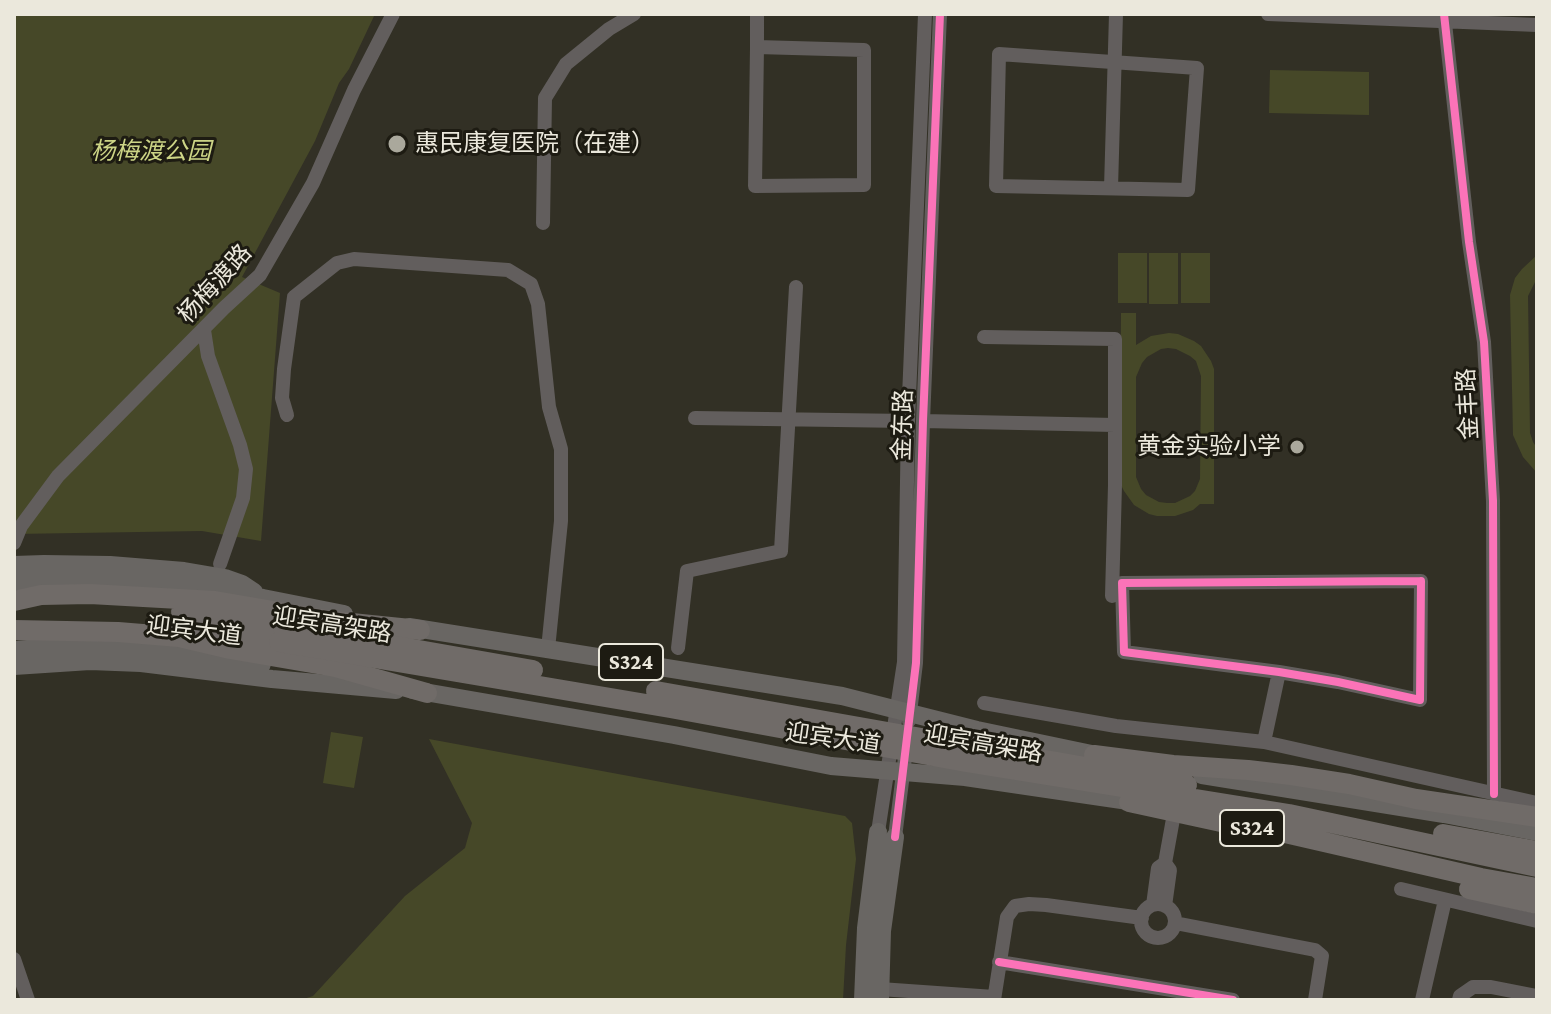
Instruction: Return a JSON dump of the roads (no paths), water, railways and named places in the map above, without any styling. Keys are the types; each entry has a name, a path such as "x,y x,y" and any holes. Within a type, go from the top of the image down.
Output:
{"highway":[{"path":"14,601 41,595 119,613 179,637 335,667 427,693"},
{"name":"迎宾高架路","path":"14,607 80,603 170,626 280,634 903,733 1537,851"},
{"path":"14,630 119,613 235,604 332,621 420,630"},
{"name":"迎宾高架路","path":"14,622 119,613"},
{"name":"迎宾高架路","path":"280,634 966,762 1289,814 1537,867"},
{"path":"903,733 1173,765 1291,775 1416,799 1537,817"},
{"path":"966,762 1154,807 1285,833 1537,891"},
{"path":"1285,833 1448,883 1537,904"}],"main road":[{"path":"14,565 110,565 184,571 225,578 242,584 263,598"},
{"name":"S324","path":"14,582 62,580 119,613 68,646 14,650"},
{"name":"迎宾大道","path":"119,613 184,586 263,598 420,630 842,696 977,730 1148,766 1537,832"},
{"name":"迎宾大道","path":"14,666 90,661 141,663 427,693 674,735 831,766 965,777 1175,808 1431,873 1537,891"},
{"name":"金东路","path":"880,994 886,834"},
{"name":"金东路","path":"863,1000 866,928 886,834"}],"street":[{"name":"杨梅渡路","path":"14,543 21,526 58,476 260,275 313,183 354,90 393,14"},
{"path":"609,29 613,14"},
{"path":"543,223 545,98 566,64 609,29 634,14"},
{"path":"757,14 755,186 864,185 864,50 757,47"},
{"name":"金东路","path":"886,834 903,712 916,663 916,421 925,14"},
{"name":"金东路","path":"916,421 940,14"},
{"path":"1111,188 1116,14"},
{"path":"1268,14 1444,17 1537,25"},
{"name":"金丰路","path":"1444,17 1469,242 1484,342 1493,501 1494,794"},
{"path":"999,54 1114,61 1197,68 1188,190 996,186 999,54"},
{"path":"476,142 543,141"},
{"path":"287,415 282,398 294,297 337,263 354,259 508,270 531,284 538,304 549,407 561,449 561,521 548,649"},
{"path":"678,648 687,571 781,551 796,287"},
{"path":"204,330 208,356 246,469 243,498 220,564"},
{"path":"984,337 1115,339 1112,596"},
{"path":"695,418 1115,425"},
{"path":"1421,581 1420,700 1279,672 1124,652 1122,583 1421,581"},
{"path":"1264,742 1279,672"},
{"path":"984,703 1116,726 1264,742 1537,803"},
{"path":"1159,905 1158,868 1165,863 1175,808"},
{"path":"1401,889 1537,921"},
{"path":"1422,1000 1445,900"},
{"path":"880,994 994,998 1007,917 1015,906 1046,905 1142,918"},
{"path":"1159,905 1173,913 1175,923 1169,935 1155,938 1146,933 1141,924 1145,910 1159,905"},
{"path":"1175,923 1315,950 1322,956 1315,1000"},
{"path":"14,959 28,1000"},
{"path":"999,962 1233,1000"},
{"path":"1459,1000 1473,987 1491,987 1537,996"}],"place":[{"name":"惠民康复医院（在建）","path":"397,144"},
{"name":"黄金实验小学","path":"1297,447"}],"park label":[{"name":"杨梅渡公园","path":"151,152"}]}
